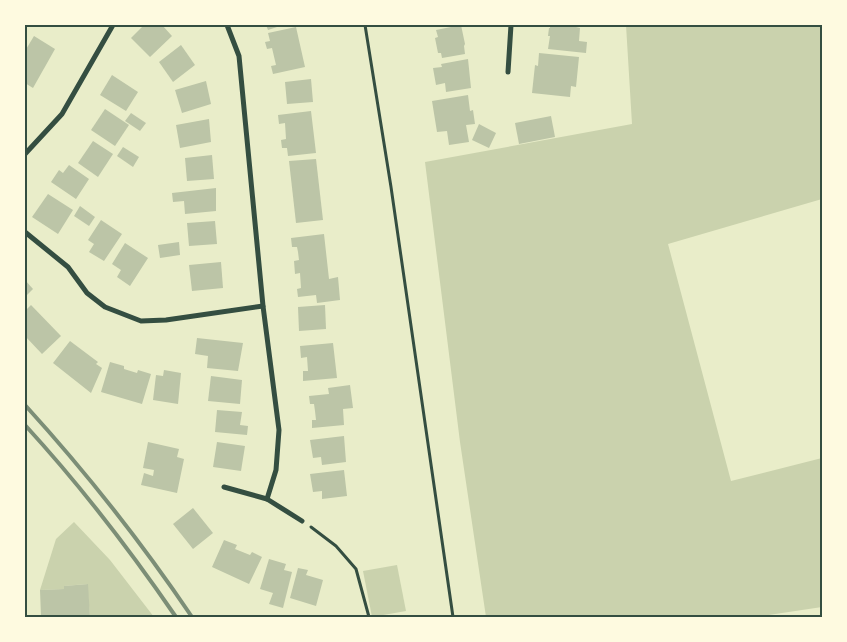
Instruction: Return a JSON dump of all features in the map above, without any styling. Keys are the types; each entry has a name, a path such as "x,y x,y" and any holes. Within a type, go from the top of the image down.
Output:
{"street":[{"path":"25,154 62,114 114,25"},
{"path":"227,25 239,56 263,306 279,430 276,470 267,499"},
{"path":"508,72 511,25"},
{"path":"25,232 68,267 87,293 105,307 140,321 166,320 263,306"},
{"path":"224,488 267,499 302,521"}],"lane":[{"path":"25,605 25,616"}],"path":[{"path":"365,25 391,187 453,617"},
{"path":"302,521 336,546 356,569 369,617"}],"green space":[{"path":"626,25 822,25 822,199 668,244 731,481 822,458 822,607 755,617 486,617 460,442 425,162 632,124"},
{"path":"74,522 110,560 154,617 90,616 87,584 64,586 64,589 40,590 56,539"},
{"path":"397,565 406,611 372,617 363,571"}],"building":[{"path":"144,25 162,25 172,36 150,57 131,38"},
{"path":"266,25 283,25 268,30"},
{"path":"461,25 465,54 442,58 441,53 438,53 435,38 438,37 436,30"},
{"path":"550,25 577,25 576,27 580,28 579,41 587,42 586,53 548,49"},
{"path":"296,27 305,67 273,74 271,66 276,65 272,48 267,49 265,42 270,41 268,33"},
{"path":"34,36 55,49 33,88 25,83 25,51"},
{"path":"181,45 195,65 173,82 159,62"},
{"path":"539,53 579,57 576,87 571,86 570,97 532,93 535,65 538,66"},
{"path":"468,59 471,88 446,92 445,83 436,85 433,68 442,67 441,64"},
{"path":"112,75 138,92 126,111 100,95"},
{"path":"311,79 313,102 287,104 285,82"},
{"path":"206,81 211,104 182,113 175,90"},
{"path":"468,95 470,111 473,110 475,124 466,125 469,142 449,145 447,131 437,132 432,101"},
{"path":"105,109 129,125 115,146 91,130"},
{"path":"311,111 316,153 288,156 287,148 282,148 281,140 286,139 285,123 279,124 278,115"},
{"path":"131,113 146,123 140,131 125,121"},
{"path":"551,116 555,137 519,144 515,123"},
{"path":"209,119 211,142 180,148 176,125"},
{"path":"479,124 496,133 489,148 472,140"},
{"path":"93,141 113,154 98,177 78,163"},
{"path":"123,147 139,157 133,167 117,156"},
{"path":"212,155 214,179 187,181 185,158"},
{"path":"316,159 323,220 296,223 289,161"},
{"path":"69,165 89,179 76,199 51,182 59,170 63,173"},
{"path":"216,188 216,211 185,214 184,201 173,202 172,193"},
{"path":"48,194 73,210 58,234 32,217"},
{"path":"80,206 95,217 89,226 74,216"},
{"path":"101,220 122,234 104,261 89,252 94,244 88,240"},
{"path":"215,221 217,244 189,246 187,223"},
{"path":"324,234 329,279 338,277 340,300 317,303 316,295 298,297 297,289 301,288 300,273 295,274 294,261 299,260 297,247 292,247 291,238"},
{"path":"179,242 180,255 160,258 158,245"},
{"path":"125,243 148,258 130,286 117,277 121,270 112,264"},
{"path":"221,262 223,288 192,291 189,265"},
{"path":"25,280 33,289 25,297"},
{"path":"31,305 61,336 42,354 25,336 25,311"},
{"path":"325,305 326,329 299,331 298,307"},
{"path":"197,338 243,343 238,371 207,368 208,356 195,354"},
{"path":"70,341 98,362 96,364 102,368 91,393 53,363"},
{"path":"333,343 337,378 303,381 303,371 308,371 307,357 301,358 300,346"},
{"path":"110,362 124,366 124,369 137,373 138,370 151,374 142,404 101,392"},
{"path":"164,370 181,373 178,404 153,400 156,375 163,376"},
{"path":"211,376 242,380 240,404 208,401"},
{"path":"350,385 353,408 343,409 344,425 312,428 312,420 316,420 314,404 310,404 309,396 329,394 328,388"},
{"path":"217,410 242,412 240,425 248,426 247,435 215,432"},
{"path":"344,436 346,462 322,465 321,457 313,458 310,440"},
{"path":"148,442 179,449 177,457 184,459 177,493 141,485 144,473 153,476 154,470 143,468"},
{"path":"217,442 245,446 241,471 213,467"},
{"path":"344,470 347,496 322,499 322,491 313,492 310,474"},
{"path":"193,508 213,533 193,549 173,524"},
{"path":"224,540 237,545 235,549 250,555 252,552 262,557 249,584 212,567"},
{"path":"269,559 286,564 284,570 292,572 283,608 269,604 273,593 260,589"},
{"path":"298,568 308,570 306,575 323,580 316,606 290,598"},
{"path":"88,584 90,617 41,617 40,590 64,589 64,586"}],"railway":[{"path":"25,405 113,508 192,617"},
{"path":"25,425 104,518 176,617"}]}
